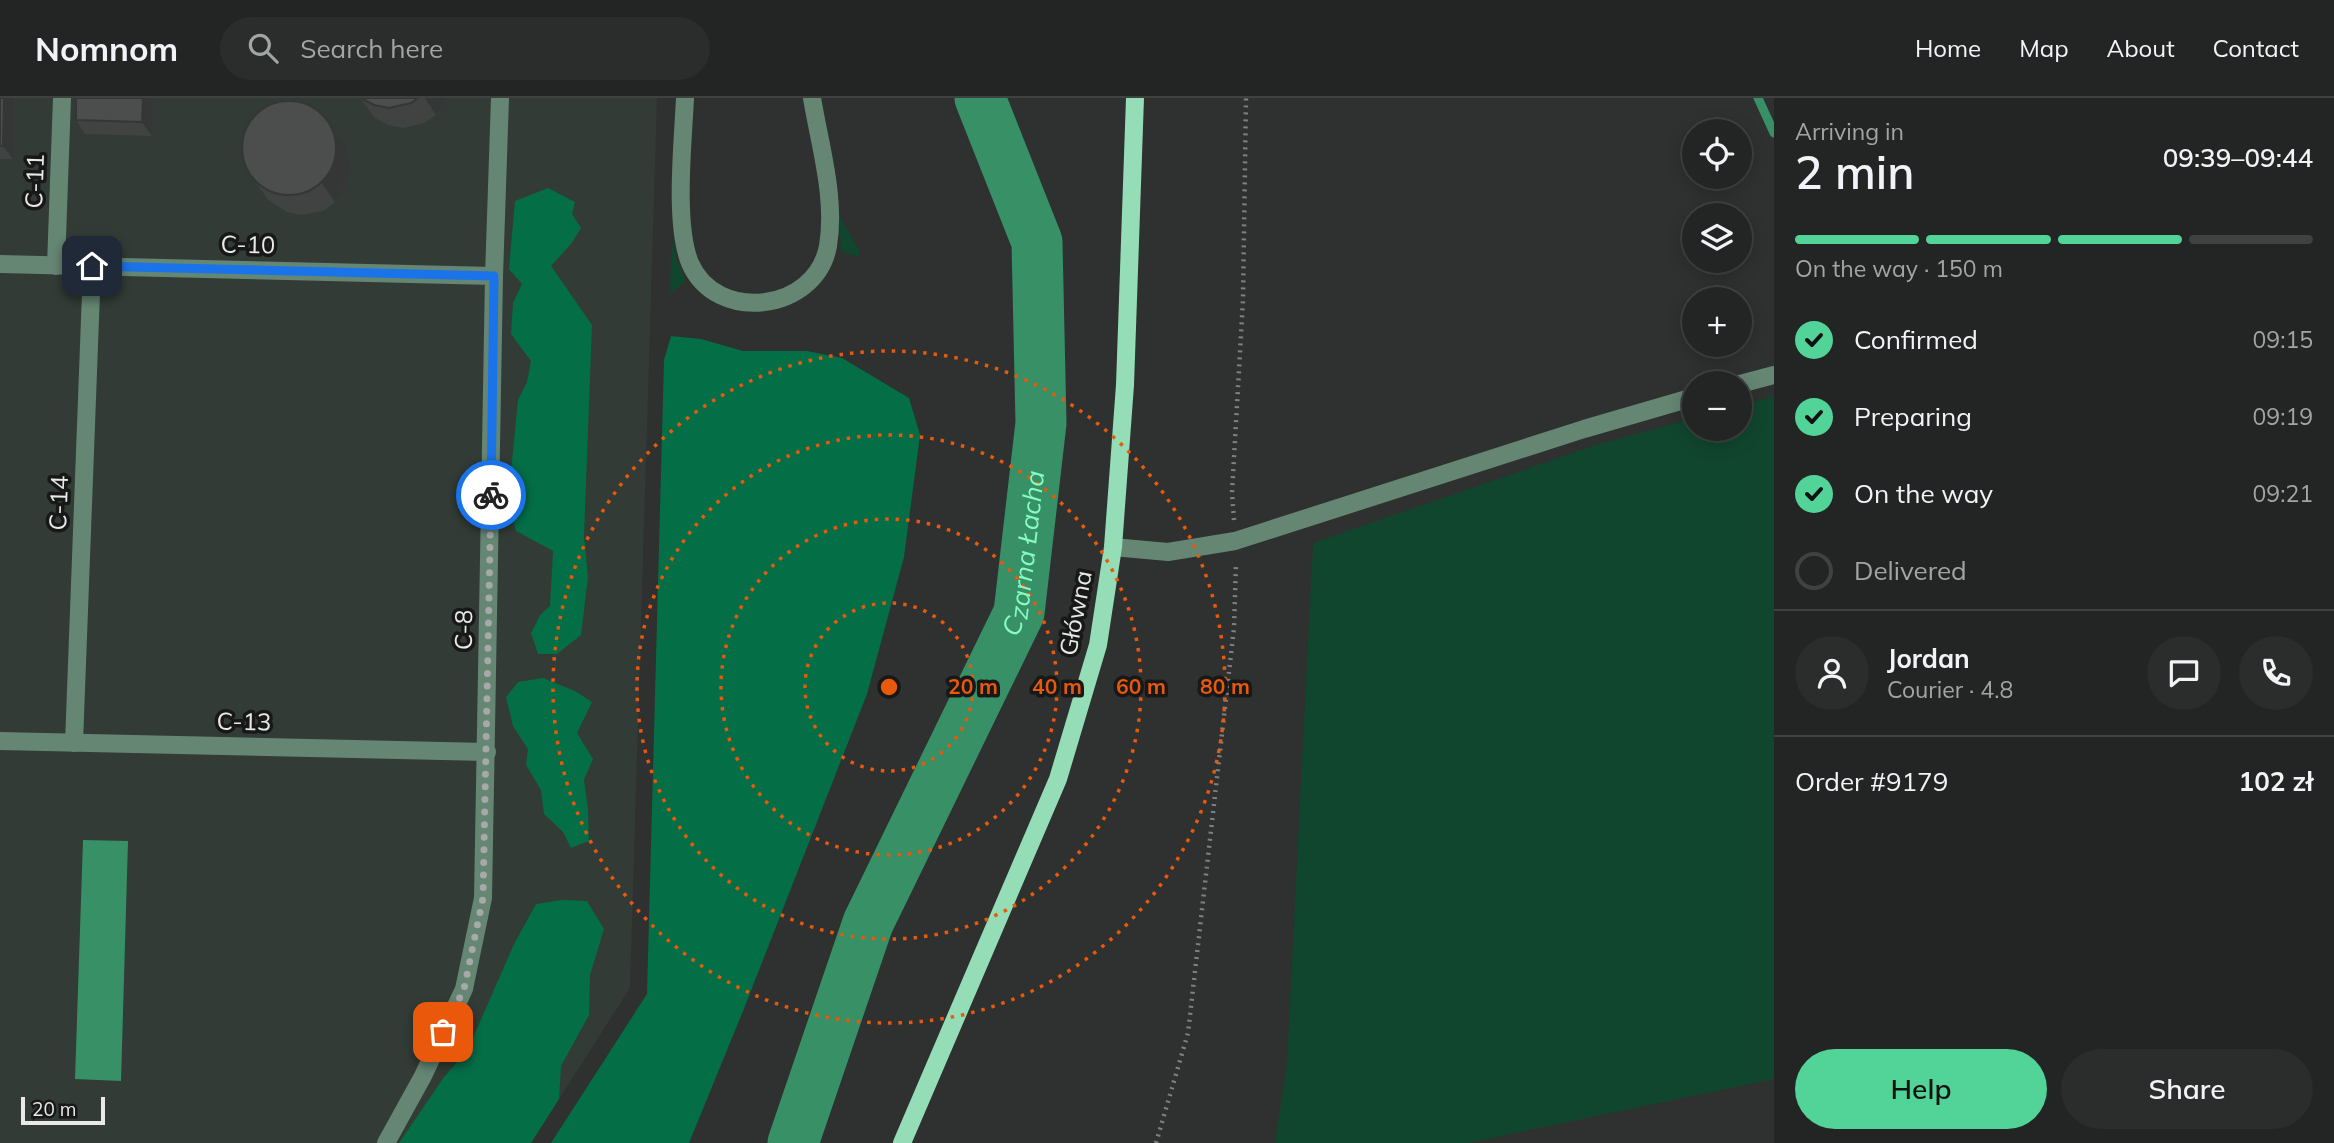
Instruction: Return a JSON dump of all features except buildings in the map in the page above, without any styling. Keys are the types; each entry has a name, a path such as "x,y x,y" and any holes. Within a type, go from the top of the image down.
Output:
{"main road":[{"name":"Główna","path":"902,1143 1058,779 1098,645 1114,547 1125,385 1135,98"}],"lane":[{"name":"C-11","path":"57,266 62,98"},
{"name":"C-8","path":"386,1143 423,1076 464,989 483,898 494,276 500,98"},
{"path":"685,98 682,238 691,265 707,286 728,300 755,304 779,301 799,290 818,270 827,248 830,206 812,98"},
{"name":"C-10","path":"0,264 494,276"},
{"name":"C-14","path":"74,743 92,266"},
{"path":"1752,381 1774,375"},
{"path":"1114,547 1168,552 1235,541 1584,429 1682,400"},
{"name":"C-13","path":"0,741 487,752"}],"path":[{"path":"1235,528 1232,493 1243,300 1246,98"},
{"path":"1156,1143 1188,1032 1234,628 1236,555"}],"shaded area":[{"path":"0,98 657,98 630,988 531,1143 0,1143"},
{"path":"548,188 575,202 572,214 581,228 551,266 592,325 584,536 588,577 581,635 557,654 538,654 531,633 540,615 550,606 553,551 516,531 508,502 518,400 527,382 531,361 511,334 513,303 522,284 509,269 515,201"},
{"path":"839,215 859,250 859,257 841,251"},
{"path":"672,239 685,279 683,284 670,293"},
{"path":"671,336 701,339 743,351 807,351 842,358 909,398 920,435 904,557 867,694 689,1143 551,1143 647,994 664,360"},
{"path":"1774,396 1774,1079 1468,1143 1275,1143 1287,1062 1313,543 1596,445 1682,421 1682,441 1752,441 1752,402"},
{"path":"543,678 575,691 592,702 577,733 593,759 584,780 589,841 571,848 563,832 544,814 541,790 526,765 528,749 513,726 506,697 518,682"},
{"path":"83,840 128,841 121,1081 75,1079"},
{"path":"562,900 587,901 604,929 590,975 589,1015 561,1066 559,1099 531,1143 399,1143 444,1077 468,1049 514,944 536,904"}],"waterway":[{"name":"Czarna Łacha","path":"793,1143 868,923 1019,613 1041,423 1037,242 980,98"},
{"path":"1758,98 1774,133"}],"way so far":[{"path":"443,1032 464,989 483,898 491,495"}],"route":[{"path":"92,266 494,276 491,495"}]}
